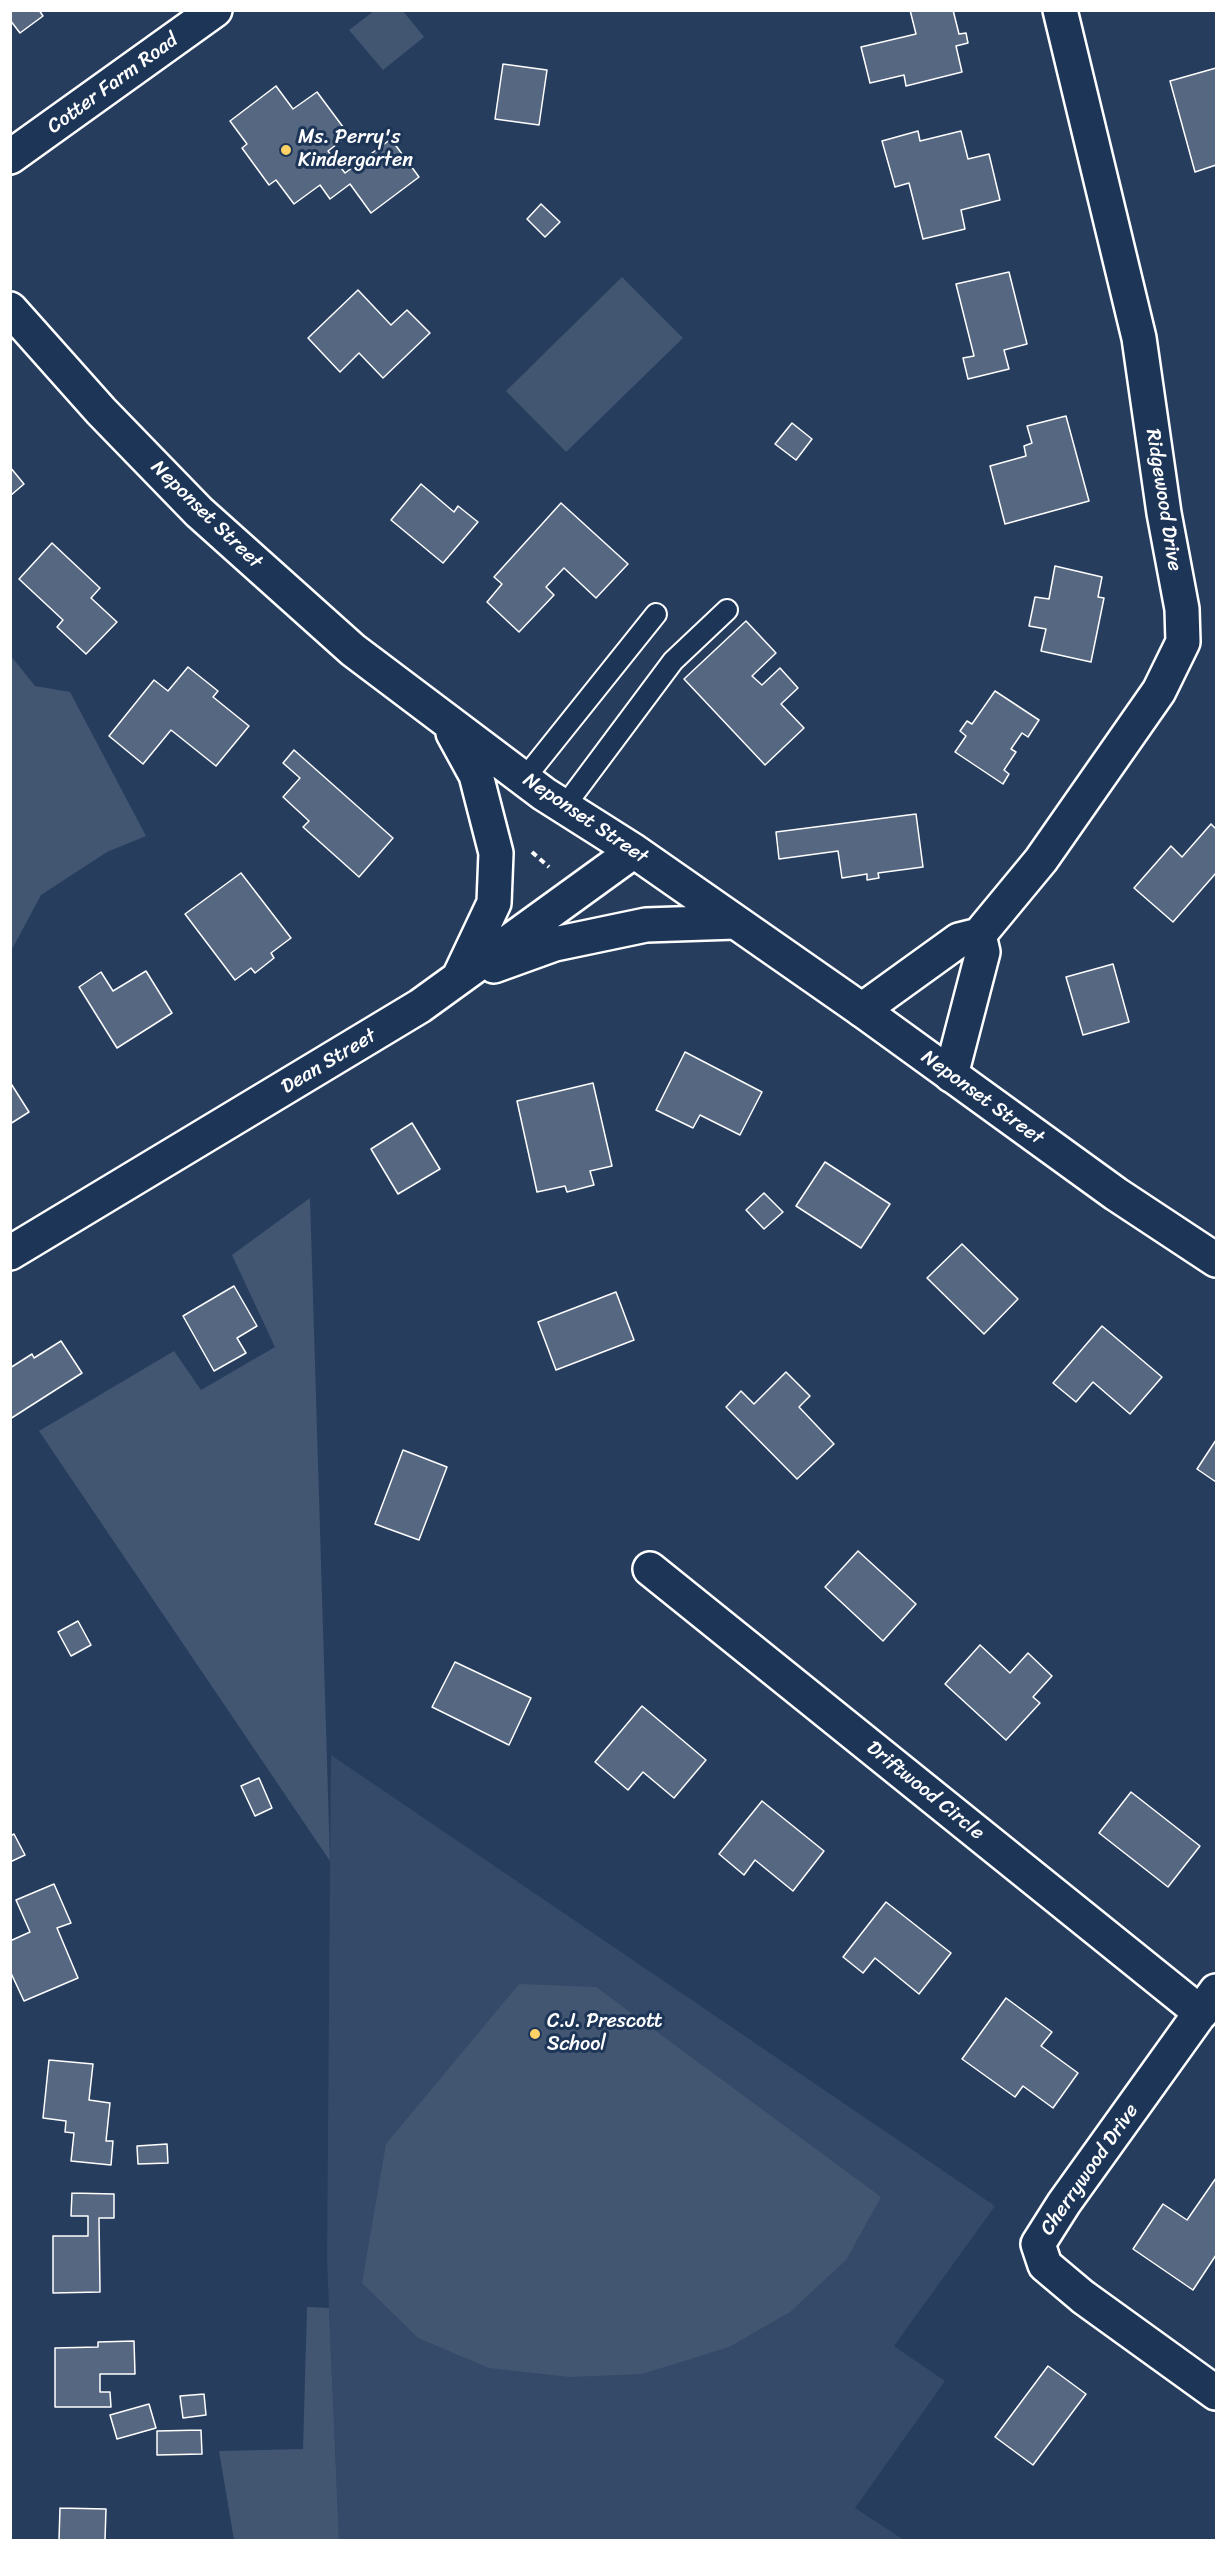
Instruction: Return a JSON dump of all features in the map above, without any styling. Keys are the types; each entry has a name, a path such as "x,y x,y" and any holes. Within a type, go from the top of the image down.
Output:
{"main road":[{"name":"Cotter Farm Road","path":"10,157 215,10"},
{"name":"Ridgewood Drive","path":"862,1010 959,940 979,935 1041,861 1153,700 1183,642 1182,609 1164,513 1139,338 1060,10"},
{"name":"Neponset Street","path":"10,309 100,411 199,512 353,650 524,779 634,851 862,1010 1116,1194 1216,1260"},
{"path":"447,721 477,775 496,853 494,903 458,978"},
{"name":"Dean Street","path":"10,1253 420,1006 634,851"},
{"path":"458,978 555,944 646,925 735,922"},
{"path":"951,1075 983,952 979,935"},
{"name":"Driftwood Circle","path":"650,1569 1209,2002"},
{"name":"Cherrywood Drive","path":"1209,2002 1064,2203 1038,2244 1045,2265 1083,2297 1216,2393"}],"lane":[{"path":"564,807 673,661 727,610"},
{"path":"524,779 656,614"}],"shaded area":[{"path":"374,11 403,11 424,37 383,70 349,30"},
{"path":"622,277 683,338 566,452 506,391"},
{"path":"11,656 35,686 70,692 146,836 107,852 41,895 11,951"},
{"path":"310,1198 330,1861 39,1431 174,1351 201,1390 275,1347 232,1255"},
{"name":"C.J. Prescott School","path":"331,1755 995,2206 894,2346 945,2381 855,2508 904,2540 339,2540 327,2260"},
{"path":"519,1984 596,1987 881,2197 846,2260 790,2312 729,2347 642,2374 570,2377 489,2368 418,2338 362,2283 386,2144"},
{"path":"307,2307 329,2308 339,2540 234,2540 219,2451 303,2449"}],"building":[{"path":"10,10 39,10 43,16 20,33 10,20"},
{"path":"910,10 953,10 959,34 966,33 968,43 956,46 962,72 906,86 904,75 870,83 861,47 916,34"},
{"path":"503,64 547,70 539,125 495,119"},
{"path":"1216,68 1216,165 1195,172 1170,81"},
{"name":"Ms. Perry's Kindergarten","path":"276,86 293,109 317,92 349,135 328,151 345,173 391,139 419,177 371,213 350,184 330,199 320,185 294,204 276,180 269,185 242,148 247,144 230,121"},
{"path":"918,131 920,141 961,131 968,159 989,154 1000,200 961,210 965,229 923,239 909,183 895,187 882,141"},
{"path":"541,204 560,222 545,237 527,219"},
{"path":"1009,272 1027,344 1004,350 1009,369 968,379 963,358 974,356 956,284"},
{"path":"358,290 391,325 407,310 430,333 383,378 359,353 340,372 308,338"},
{"path":"1066,416 1089,501 1005,524 990,466 1026,456 1024,446 1032,443 1027,426"},
{"path":"792,423 812,439 796,460 775,444"},
{"path":"10,467 24,484 10,496"},
{"path":"421,484 454,512 458,506 478,522 443,563 391,520"},
{"path":"561,503 628,564 596,598 564,568 546,587 554,595 519,632 487,602 502,584 494,577"},
{"path":"52,543 100,588 91,598 117,622 86,654 57,627 63,620 19,579"},
{"path":"1055,566 1102,577 1098,597 1104,598 1091,662 1041,651 1046,629 1029,626 1035,597 1049,599"},
{"path":"746,621 776,653 752,676 762,685 780,668 798,688 781,704 804,728 765,765 684,679"},
{"path":"188,667 218,691 213,697 249,726 216,766 171,730 143,764 109,736 154,680 168,691"},
{"path":"995,691 1039,720 1028,737 1022,733 1011,749 1016,752 1004,770 1009,774 1003,784 955,752 966,736 960,731 967,721 972,724"},
{"path":"294,750 393,838 359,877 303,827 309,821 283,797 300,778 283,763"},
{"path":"916,814 923,867 878,873 879,878 867,880 867,874 842,878 838,851 779,859 776,832"},
{"path":"1211,824 1216,829 1216,873 1173,922 1134,888 1171,846 1182,857"},
{"path":"241,873 291,938 271,953 274,958 255,973 251,968 235,980 185,914"},
{"path":"1113,964 1129,1022 1083,1035 1066,977"},
{"path":"146,971 172,1013 117,1048 79,987 101,972 113,991"},
{"path":"685,1052 762,1092 740,1135 700,1115 693,1128 656,1110"},
{"path":"10,1082 29,1112 10,1124"},
{"path":"593,1083 612,1166 590,1171 594,1185 567,1192 565,1186 537,1192 517,1101"},
{"path":"412,1123 440,1169 398,1194 371,1149"},
{"path":"825,1162 890,1204 861,1248 796,1206"},
{"path":"764,1193 783,1212 764,1229 746,1210"},
{"path":"962,1244 1018,1299 984,1334 927,1278"},
{"path":"234,1286 257,1326 237,1338 246,1353 214,1371 183,1316"},
{"path":"616,1292 634,1340 556,1370 538,1322"},
{"path":"1102,1326 1162,1377 1130,1414 1093,1382 1076,1402 1053,1383"},
{"path":"61,1341 82,1373 10,1419 10,1368 32,1354 34,1358"},
{"path":"786,1372 810,1396 799,1407 834,1444 797,1479 726,1407 741,1391 754,1404"},
{"path":"1216,1440 1216,1482 1197,1469"},
{"path":"403,1450 447,1467 419,1540 375,1524"},
{"path":"858,1551 916,1604 883,1641 825,1587"},
{"path":"78,1621 91,1645 71,1656 58,1632"},
{"path":"980,1645 1010,1673 1028,1653 1052,1676 1033,1697 1040,1703 1006,1740 945,1684"},
{"path":"455,1662 531,1698 509,1745 432,1707"},
{"path":"642,1706 706,1760 674,1798 643,1772 628,1790 595,1762"},
{"path":"259,1778 272,1808 255,1816 241,1786"},
{"path":"1131,1792 1200,1846 1168,1887 1099,1833"},
{"path":"762,1801 824,1851 793,1891 755,1860 744,1875 719,1854"},
{"path":"14,1834 25,1855 10,1862 10,1836"},
{"path":"54,1884 71,1923 57,1928 78,1978 24,2001 10,1971 10,1941 30,1932 16,1900"},
{"path":"886,1902 951,1953 919,1994 875,1958 863,1973 843,1957"},
{"path":"1006,1998 1052,2032 1041,2046 1078,2073 1053,2108 1023,2086 1015,2097 962,2059"},
{"path":"49,2060 93,2064 89,2100 110,2103 106,2141 113,2141 111,2165 71,2161 74,2133 65,2132 66,2121 43,2118"},
{"path":"167,2144 168,2163 138,2164 137,2146"},
{"path":"1216,2178 1216,2255 1193,2290 1133,2249 1163,2204 1187,2220"},
{"path":"72,2193 114,2194 114,2218 99,2218 100,2292 53,2293 53,2236 88,2236 88,2216 71,2216"},
{"path":"134,2341 135,2374 100,2374 100,2392 110,2392 111,2407 55,2407 55,2348 98,2347 98,2342"},
{"path":"1048,2366 1086,2394 1033,2465 995,2437"},
{"path":"204,2394 206,2415 183,2418 180,2396"},
{"path":"149,2404 156,2428 117,2439 110,2415"},
{"path":"201,2430 202,2454 157,2455 157,2431"},
{"path":"60,2508 106,2509 105,2540 59,2540"}],"place":[{"name":"Ms. Perry's Kindergarten","path":"286,150"},
{"name":"C.J. Prescott School","path":"535,2034"}]}
